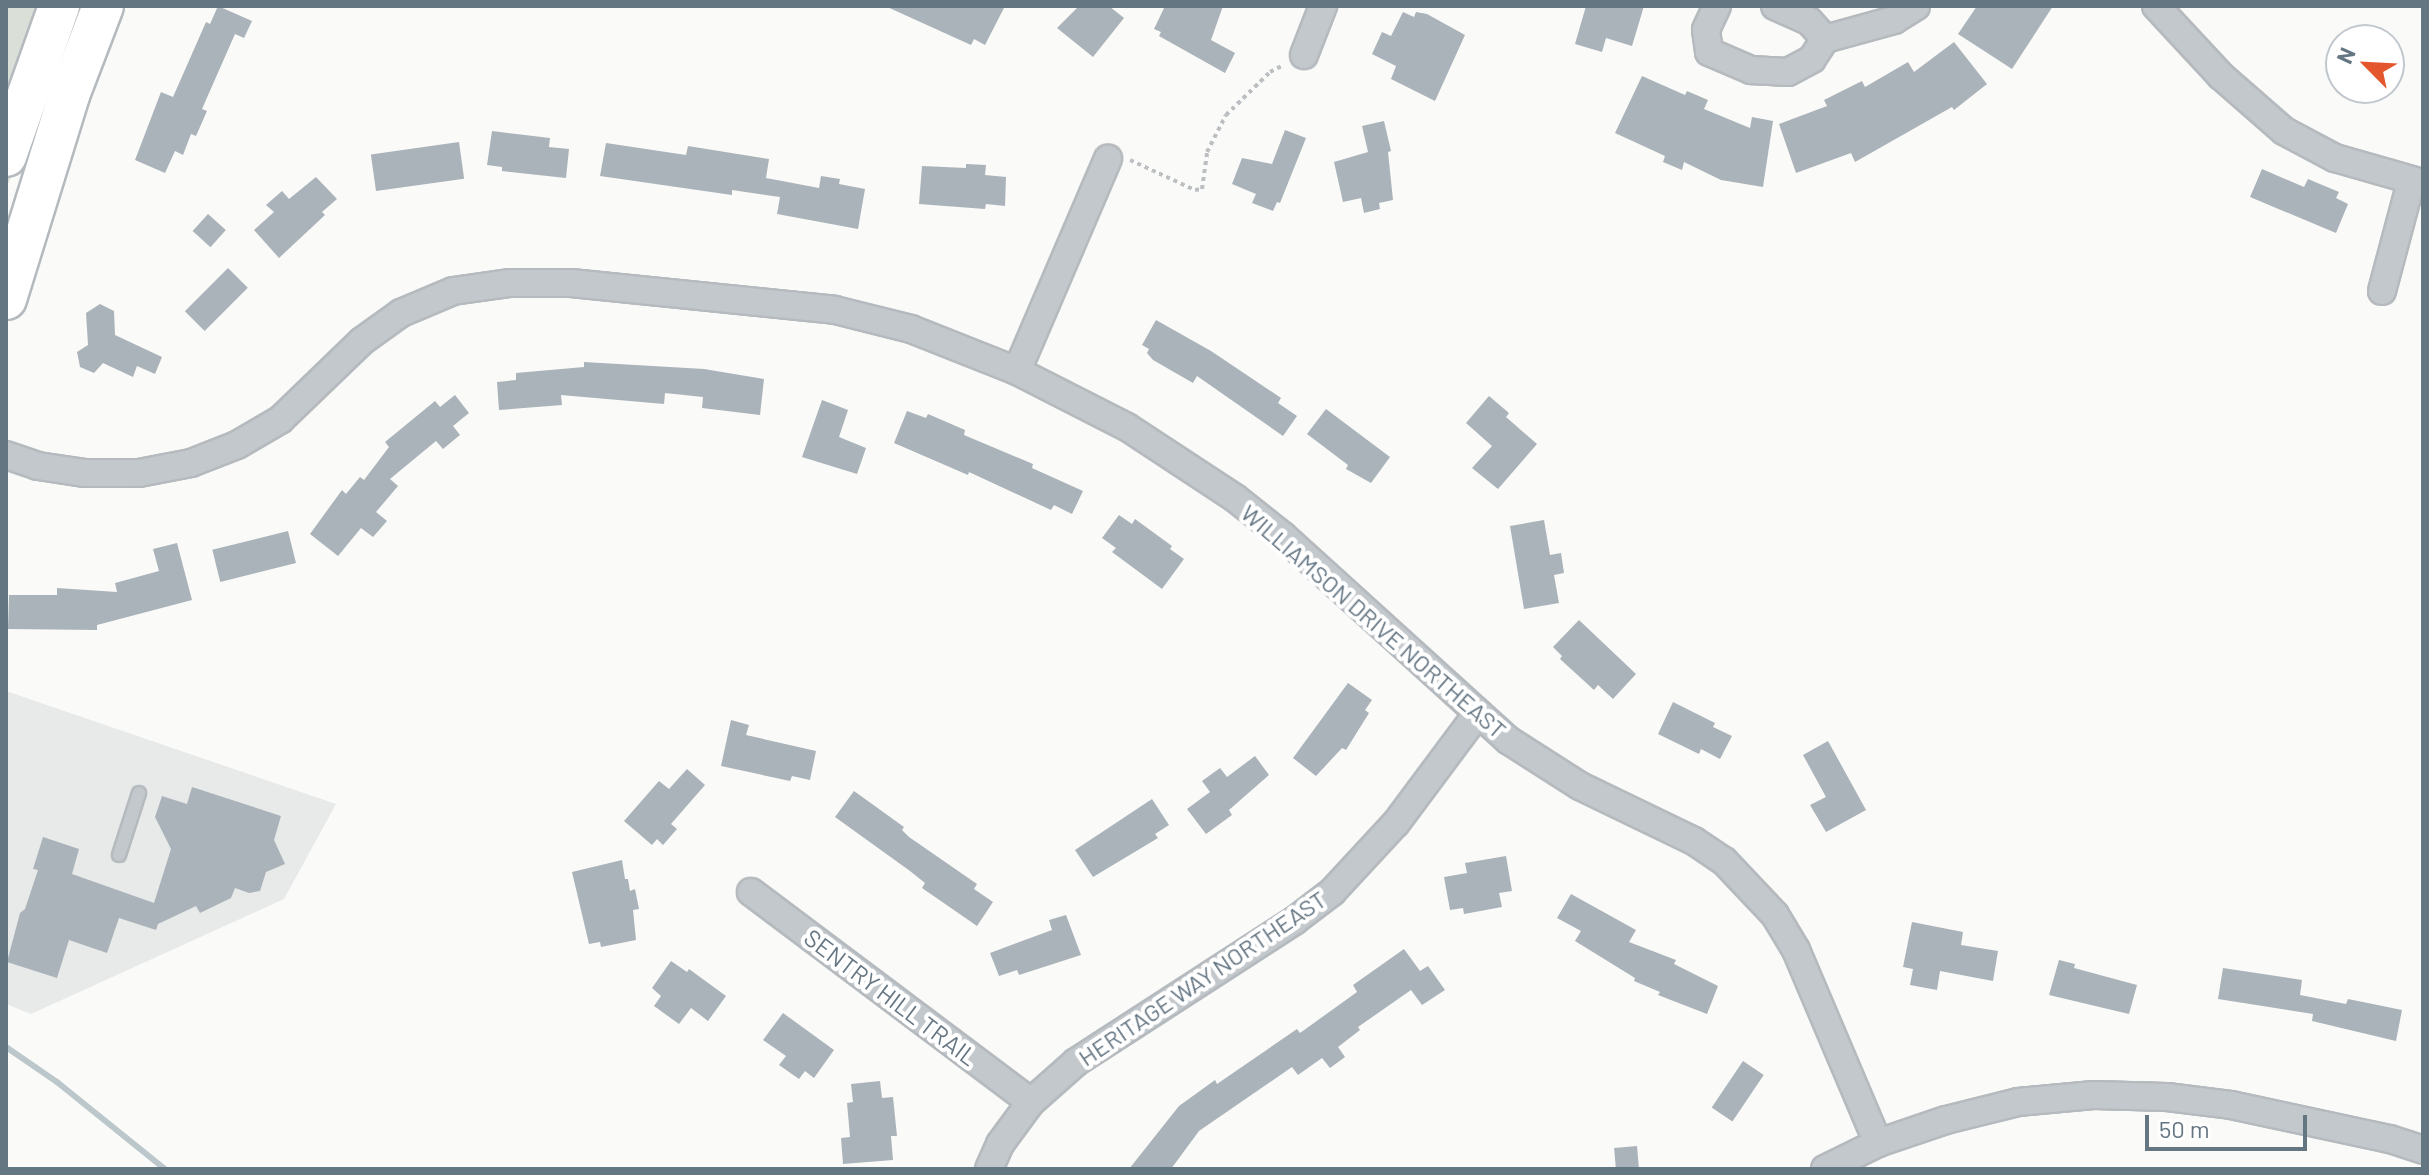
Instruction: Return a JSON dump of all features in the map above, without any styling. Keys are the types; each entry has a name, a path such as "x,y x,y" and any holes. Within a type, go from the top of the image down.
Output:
{"main road":[{"path":"6,156 59,6"},
{"path":"6,299 54,140 103,6"}],"street":[{"path":"1304,55 1323,6"},
{"path":"1717,6 1706,30 1709,52 1751,70 1788,72 1812,59 1825,39 1894,20 1916,6"},
{"path":"1775,6 1809,21 1825,39"},
{"path":"2156,6 2221,76 2284,131 2335,158 2417,182 2382,291"},
{"path":"1017,371 1108,159"},
{"name":"WILLIAMSON DRIVE NORTHEAST","path":"6,455 38,466 85,473 139,473 191,463 237,445 280,420 362,341 401,313 453,291 510,283 571,283 835,310 911,329 1017,371 1127,427 1235,498 1283,536 1478,713 1543,765 1694,841 1753,888 1796,950 1878,1143"},
{"name":"HERITAGE WAY NORTHEAST","path":"989,1169 1000,1144 1031,1102 1076,1062 1294,921 1332,892 1396,823 1478,713"},
{"name":"SENTRY HILL TRAIL","path":"751,892 1031,1102"},
{"path":"1825,1169 1878,1143 1946,1120 2018,1102 2094,1095 2167,1097 2231,1105 2390,1139 2423,1150"}],"lane":[{"path":"119,855 139,793"}],"path":[{"path":"1108,159 1117,154 1195,190 1202,189 1207,152 1226,115 1270,72 1304,55"}],"shaded area":[{"path":"6,6 77,6 6,189"},
{"path":"6,691 336,804 284,899 31,1014 6,1004"}],"building":[{"path":"218,6 252,21 244,38 235,34 202,109 207,111 196,136 191,134 183,155 175,151 165,173 135,160 161,92 173,97 206,22 210,24"},
{"path":"885,6 1005,6 985,45 974,39 971,45"},
{"path":"1079,6 1109,6 1124,18 1093,57 1057,28"},
{"path":"1165,6 1223,6 1211,40 1235,53 1225,73 1159,36 1161,32 1154,29"},
{"path":"1586,6 1644,6 1632,46 1606,38 1602,52 1575,44"},
{"path":"1977,6 2053,6 2012,69 1958,34"},
{"path":"1403,12 1414,17 1416,12 1427,14 1465,35 1435,101 1391,79 1396,66 1372,54 1382,32 1391,36"},
{"path":"1954,42 1987,84 1954,110 1952,107 1855,162 1851,153 1796,173 1779,124 1827,106 1824,100 1862,81 1865,87 1908,62 1914,72"},
{"path":"1642,76 1685,95 1687,91 1708,100 1704,109 1750,128 1752,117 1773,121 1763,187 1721,180 1684,162 1682,170 1663,162 1665,156 1615,133"},
{"path":"1384,121 1391,151 1388,152 1393,200 1379,203 1380,209 1364,213 1361,198 1343,202 1334,162 1368,152 1362,126"},
{"path":"1285,130 1306,138 1280,203 1277,202 1273,211 1252,203 1256,194 1232,184 1242,158 1272,164"},
{"path":"492,131 550,138 549,147 569,149 566,178 502,171 502,167 487,165"},
{"path":"459,142 464,179 376,191 371,154"},
{"path":"606,143 686,155 688,146 769,159 766,178 819,188 821,176 840,179 839,184 865,189 858,229 777,214 780,197 732,190 732,195 600,176"},
{"path":"966,164 986,165 985,175 1006,177 1005,206 986,204 985,209 919,204 922,166 966,168"},
{"path":"2262,169 2304,187 2308,179 2339,192 2336,198 2348,204 2336,233 2250,197"},
{"path":"316,177 337,199 322,212 325,215 279,258 254,230 274,212 266,205 282,191 289,199"},
{"path":"208,214 226,230 210,247 193,231"},
{"path":"228,268 248,288 205,331 185,311"},
{"path":"100,304 114,311 115,335 162,357 155,374 137,366 133,377 103,363 94,373 80,367 77,352 88,345 86,313"},
{"path":"1156,320 1211,351 1281,398 1278,403 1297,416 1283,436 1197,376 1193,383 1153,360 1147,353 1149,349 1142,345"},
{"path":"584,362 704,369 764,379 760,415 702,408 703,397 665,393 664,404 561,395 562,405 499,410 497,382 516,380 516,373 584,367"},
{"path":"455,395 469,413 453,426 460,435 443,449 436,441 390,479 398,486 376,512 387,521 373,537 361,528 338,556 310,534 342,490 346,494 360,477 364,480 389,447 385,442 435,401 440,407"},
{"path":"1489,396 1509,413 1506,417 1537,444 1498,489 1472,468 1492,446 1466,423"},
{"path":"822,400 848,410 839,437 866,448 857,474 802,457"},
{"path":"1326,409 1390,457 1371,483 1346,469 1348,465 1307,434"},
{"path":"907,411 926,418 928,414 965,430 964,435 1033,464 1032,468 1083,491 1072,514 1054,505 1051,510 969,472 968,475 894,443"},
{"path":"1119,515 1132,524 1135,519 1172,546 1170,549 1184,559 1162,589 1112,552 1116,548 1102,538"},
{"path":"1544,520 1550,555 1561,553 1564,573 1554,575 1559,603 1524,609 1510,526"},
{"path":"288,531 296,563 220,582 212,550"},
{"path":"177,543 192,600 97,625 97,630 8,629 9,595 57,595 57,588 117,592 115,583 159,571 153,549"},
{"path":"1579,620 1636,674 1613,699 1598,685 1594,690 1560,659 1562,656 1553,647"},
{"path":"1348,683 1372,700 1365,710 1369,713 1346,750 1342,748 1316,776 1293,758"},
{"path":"1673,702 1715,723 1713,727 1732,736 1720,759 1701,749 1699,754 1658,734"},
{"path":"731,720 749,725 746,735 816,751 810,780 792,776 790,781 721,766"},
{"path":"1828,741 1866,810 1826,832 1810,805 1826,797 1803,755"},
{"path":"1255,756 1269,775 1229,810 1232,815 1206,834 1187,809 1210,792 1202,781 1220,768 1227,777"},
{"path":"687,769 705,785 671,824 677,829 663,845 657,839 652,845 624,821 659,781 669,789"},
{"path":"192,787 281,816 274,840 285,864 266,872 260,891 249,893 235,888 231,898 200,913 196,906 158,924 156,930 119,918 107,953 69,940 57,978 7,962 20,913 25,909 38,870 33,869 43,837 79,849 72,874 154,903 171,849 155,817 162,796 187,804"},
{"path":"854,791 904,827 902,830 909,837 977,884 974,889 993,902 977,926 922,888 925,883 835,817"},
{"path":"1152,799 1169,825 1155,834 1158,838 1093,877 1075,850"},
{"path":"1506,856 1512,891 1499,893 1502,907 1464,914 1463,908 1450,910 1444,877 1467,873 1465,863"},
{"path":"622,860 625,879 628,879 630,891 635,889 639,909 633,910 636,940 601,947 600,942 589,944 572,872"},
{"path":"1571,894 1636,930 1629,942 1676,960 1674,964 1718,986 1707,1014 1658,995 1660,992 1634,981 1635,978 1575,941 1581,931 1557,918"},
{"path":"1066,915 1081,955 1019,975 1017,970 999,976 990,953 1052,930 1049,920"},
{"path":"1912,922 1963,932 1961,945 1998,951 1993,981 1940,971 1937,990 1910,985 1913,969 1903,967"},
{"path":"1404,949 1420,971 1428,966 1445,990 1422,1005 1411,990 1358,1027 1360,1030 1338,1047 1345,1057 1330,1068 1322,1058 1298,1075 1292,1067 1199,1131 1171,1169 1129,1169 1179,1106 1297,1029 1300,1033 1357,992 1353,985"},
{"path":"2059,960 2075,964 2074,968 2137,985 2129,1014 2049,995"},
{"path":"671,961 687,972 689,969 726,996 708,1021 691,1008 679,1024 654,1006 661,996 652,988"},
{"path":"2223,968 2302,980 2300,995 2346,1004 2348,999 2402,1010 2396,1041 2312,1021 2313,1014 2218,999"},
{"path":"783,1013 834,1050 814,1078 805,1071 799,1079 779,1065 786,1056 763,1040"},
{"path":"1743,1061 1764,1075 1732,1121 1712,1107"},
{"path":"880,1081 882,1098 893,1097 897,1136 891,1136 893,1160 843,1164 841,1138 850,1137 847,1103 853,1102 851,1084"},
{"path":"1637,1146 1639,1169 1616,1169 1614,1148"}],"waterway":[{"path":"6,1047 57,1082 165,1169"}]}
